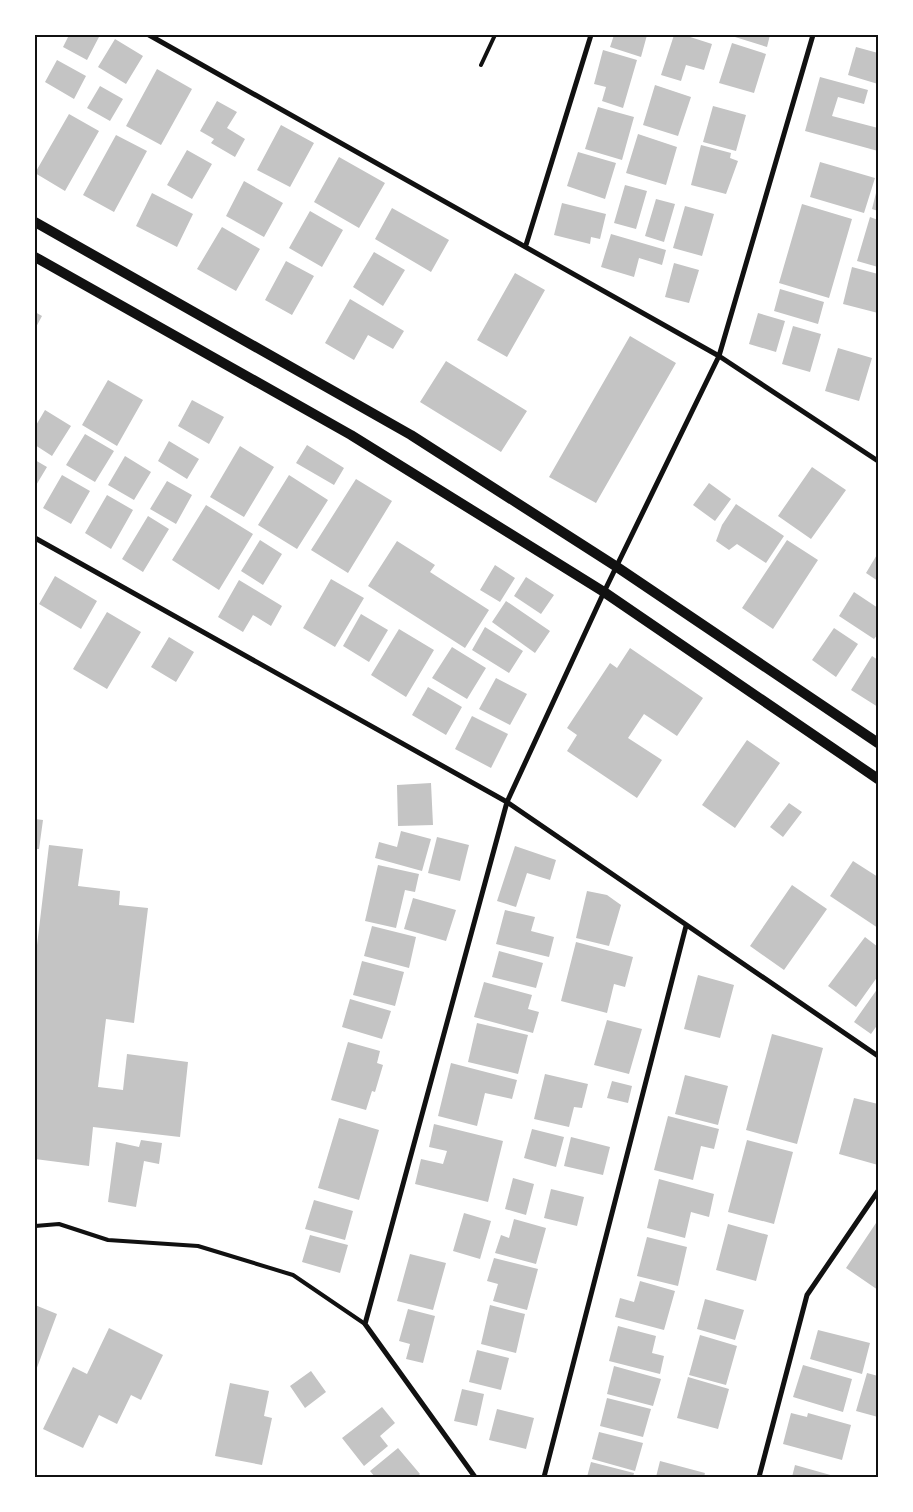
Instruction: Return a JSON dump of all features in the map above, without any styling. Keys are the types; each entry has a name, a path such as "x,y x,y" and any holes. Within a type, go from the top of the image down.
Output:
{"main road":[{"path":"35,222 411,435 617,567 878,743"},
{"path":"35,257 351,435 604,592 878,779"}],"street":[{"path":"149,35 719,356 878,461"},
{"path":"526,246 590,35"},
{"path":"475,1477 365,1324 507,802 604,592 719,356 813,35"},
{"path":"35,538 507,802 878,1056"},
{"path":"544,1477 686,926"},
{"path":"759,1477 807,1295 878,1191"}],"lane":[{"path":"481,65 494,35"},
{"path":"35,1226 59,1224 108,1240 198,1246 292,1275 365,1324"}],"building":[{"path":"69,35 100,35 87,60 63,47"},
{"path":"614,35 647,35 641,57 610,47"},
{"path":"674,35 684,35 712,44 704,70 686,65 681,81 661,75"},
{"path":"736,35 770,35 767,47 735,37"},
{"path":"115,39 143,56 126,84 98,67"},
{"path":"732,43 766,54 754,93 719,83"},
{"path":"856,47 878,53 878,84 848,75"},
{"path":"603,50 637,60 623,108 602,101 606,87 594,84"},
{"path":"57,60 86,76 74,99 45,82"},
{"path":"157,69 192,89 161,145 126,126"},
{"path":"820,77 868,90 864,104 838,97 832,116 878,128 878,151 805,131"},
{"path":"655,85 691,97 678,136 643,125"},
{"path":"100,86 123,99 110,121 87,108"},
{"path":"217,101 237,112 227,128 245,139 235,157 211,143 214,139 200,131"},
{"path":"713,106 746,115 736,151 703,142"},
{"path":"598,107 634,117 622,160 585,149"},
{"path":"69,114 99,131 65,191 35,173"},
{"path":"281,125 314,143 290,187 257,170"},
{"path":"638,134 677,147 666,185 626,173"},
{"path":"116,135 147,151 114,212 83,195"},
{"path":"701,145 731,153 730,158 738,161 726,194 691,185"},
{"path":"187,150 212,164 192,199 167,185"},
{"path":"578,152 616,163 605,199 567,186"},
{"path":"339,157 385,183 359,228 314,202"},
{"path":"820,162 875,178 864,213 810,197"},
{"path":"244,181 283,203 264,237 226,216"},
{"path":"625,185 647,191 636,229 614,223"},
{"path":"878,189 878,211 872,209"},
{"path":"152,193 193,214 177,247 136,226"},
{"path":"656,199 675,204 664,242 645,236"},
{"path":"562,203 606,214 600,239 591,237 590,244 554,235"},
{"path":"802,204 852,219 829,298 779,283"},
{"path":"685,206 714,214 702,256 673,248"},
{"path":"392,208 449,240 431,272 375,239"},
{"path":"310,211 343,230 322,267 289,248"},
{"path":"870,217 878,220 878,267 857,261"},
{"path":"222,227 260,249 236,291 197,269"},
{"path":"611,234 666,250 662,265 639,258 634,277 601,267"},
{"path":"374,252 405,270 383,306 353,287"},
{"path":"286,261 314,276 292,315 265,300"},
{"path":"674,263 699,270 689,303 665,297"},
{"path":"852,267 878,274 878,313 843,304"},
{"path":"515,273 545,290 507,357 477,340"},
{"path":"780,289 824,302 818,324 774,311"},
{"path":"350,299 404,331 393,349 368,335 354,360 325,343"},
{"path":"35,312 42,316 35,329"},
{"path":"758,313 785,321 776,352 749,344"},
{"path":"793,326 821,334 810,372 782,364"},
{"path":"630,336 676,363 596,503 549,477"},
{"path":"838,348 872,358 859,401 825,391"},
{"path":"446,361 527,411 501,452 420,402"},
{"path":"108,380 143,400 117,446 82,425"},
{"path":"192,400 224,417 209,444 178,426"},
{"path":"45,410 71,426 52,456 35,445 35,427"},
{"path":"85,434 114,451 95,482 66,465"},
{"path":"169,441 199,459 187,479 158,461"},
{"path":"307,445 344,468 334,485 296,463"},
{"path":"240,446 274,467 244,517 210,497"},
{"path":"125,456 151,472 134,500 108,485"},
{"path":"35,460 47,467 35,487"},
{"path":"812,467 846,490 811,539 778,516"},
{"path":"62,475 90,491 71,524 43,508"},
{"path":"289,475 328,500 297,549 258,525"},
{"path":"356,479 392,501 348,573 311,550"},
{"path":"167,481 192,495 176,524 150,509"},
{"path":"709,483 731,499 715,521 693,505"},
{"path":"107,495 133,510 111,549 85,533"},
{"path":"736,504 784,536 766,563 737,544 729,550 716,541 722,525"},
{"path":"206,505 253,534 219,590 172,560"},
{"path":"148,516 169,529 143,572 122,559"},
{"path":"260,540 282,554 263,585 241,571"},
{"path":"787,540 818,560 773,629 742,608"},
{"path":"397,541 435,565 430,572 489,610 465,648 368,586"},
{"path":"878,553 878,581 866,573"},
{"path":"495,565 515,578 500,602 480,590"},
{"path":"55,576 97,601 81,629 39,604"},
{"path":"526,577 554,595 541,614 514,596"},
{"path":"331,579 364,598 335,647 303,628"},
{"path":"239,580 282,606 271,626 253,615 243,632 218,617"},
{"path":"854,592 878,608 878,634 874,639 839,616"},
{"path":"506,601 550,631 535,653 492,622"},
{"path":"107,612 141,632 107,689 73,669"},
{"path":"361,614 388,630 369,662 343,646"},
{"path":"485,627 523,651 509,673 472,650"},
{"path":"834,628 858,644 836,677 812,660"},
{"path":"399,629 434,650 406,697 371,675"},
{"path":"169,637 194,652 176,682 151,667"},
{"path":"452,647 486,668 467,699 432,678"},
{"path":"630,648 703,698 677,736 644,714 628,738 662,760 637,798 567,751 577,735 567,728 610,663 617,668"},
{"path":"872,656 878,660 878,707 851,690"},
{"path":"496,678 527,694 510,725 479,709"},
{"path":"428,687 462,707 446,735 412,715"},
{"path":"472,716 508,734 491,768 455,749"},
{"path":"747,740 780,763 735,828 702,805"},
{"path":"431,783 433,825 398,826 397,785"},
{"path":"789,803 802,812 783,837 770,827"},
{"path":"35,819 43,820 39,849 35,849"},
{"path":"401,831 431,839 422,871 375,858 379,842 397,847"},
{"path":"437,837 469,845 460,881 428,873"},
{"path":"49,845 83,849 78,886 120,891 119,905 148,908 134,1023 106,1019 98,1087 123,1090 127,1054 188,1062 180,1137 93,1127 89,1166 35,1159 35,962"},
{"path":"515,846 556,860 550,880 527,873 516,907 497,901"},
{"path":"853,861 878,877 878,928 830,896"},
{"path":"378,865 419,874 415,892 405,890 396,928 365,921"},
{"path":"792,885 827,909 784,970 750,946"},
{"path":"587,891 607,895 621,905 609,946 576,938"},
{"path":"413,898 456,910 446,941 404,929"},
{"path":"505,910 535,917 531,931 554,937 549,957 496,944"},
{"path":"372,926 416,937 409,968 364,956"},
{"path":"865,937 878,947 878,976 856,1007 828,986"},
{"path":"576,942 633,957 625,987 614,984 607,1013 561,1001"},
{"path":"499,951 543,963 536,988 492,977"},
{"path":"362,961 404,972 395,1006 353,995"},
{"path":"698,975 734,985 720,1038 684,1029"},
{"path":"484,982 532,995 528,1009 539,1012 533,1033 474,1017"},
{"path":"878,988 878,1024 871,1034 854,1022"},
{"path":"350,999 391,1011 382,1039 342,1027"},
{"path":"607,1020 642,1029 629,1074 594,1065"},
{"path":"477,1023 528,1035 518,1074 468,1062"},
{"path":"772,1034 823,1048 797,1144 746,1130"},
{"path":"348,1042 380,1051 377,1063 383,1065 375,1092 372,1091 366,1110 331,1100"},
{"path":"451,1063 517,1080 512,1099 485,1093 477,1126 438,1116"},
{"path":"545,1074 588,1084 582,1108 574,1107 569,1127 534,1119"},
{"path":"685,1075 728,1086 718,1125 675,1114"},
{"path":"612,1081 632,1086 628,1103 607,1098"},
{"path":"854,1098 878,1104 878,1165 839,1154"},
{"path":"668,1116 719,1129 714,1149 701,1146 693,1180 654,1170"},
{"path":"339,1118 379,1130 359,1200 318,1188"},
{"path":"434,1124 503,1141 488,1202 415,1184 421,1159 443,1164 447,1151 429,1147"},
{"path":"532,1129 564,1137 556,1167 524,1158"},
{"path":"571,1137 610,1147 603,1175 564,1166"},
{"path":"141,1140 162,1143 159,1164 144,1161 136,1207 108,1202 116,1142 139,1147"},
{"path":"747,1140 793,1152 774,1224 728,1212"},
{"path":"513,1178 534,1184 526,1215 505,1209"},
{"path":"659,1179 714,1194 709,1217 691,1212 685,1238 647,1228"},
{"path":"551,1189 584,1197 577,1226 544,1218"},
{"path":"314,1200 353,1211 345,1240 305,1229"},
{"path":"464,1213 491,1221 480,1259 453,1251"},
{"path":"514,1219 546,1228 536,1264 495,1253 501,1235 509,1238"},
{"path":"878,1220 878,1290 846,1268"},
{"path":"728,1224 768,1235 756,1281 716,1270"},
{"path":"310,1235 348,1245 340,1273 302,1262"},
{"path":"647,1237 687,1247 678,1286 637,1276"},
{"path":"410,1254 446,1263 433,1310 397,1301"},
{"path":"494,1258 538,1269 527,1310 493,1301 498,1284 487,1281"},
{"path":"640,1281 675,1291 664,1330 615,1317 620,1298 634,1302"},
{"path":"705,1299 744,1310 735,1340 697,1329"},
{"path":"35,1305 57,1314 35,1373"},
{"path":"490,1305 525,1314 516,1353 481,1344"},
{"path":"408,1309 435,1316 423,1363 406,1359 410,1344 399,1341"},
{"path":"618,1326 656,1336 652,1353 664,1356 660,1374 609,1361"},
{"path":"109,1328 163,1355 141,1400 131,1395 117,1424 99,1415 83,1448 43,1429 73,1367 87,1374"},
{"path":"818,1330 870,1343 862,1374 810,1359"},
{"path":"700,1335 737,1346 726,1385 689,1375"},
{"path":"477,1350 509,1358 501,1390 469,1382"},
{"path":"803,1365 852,1379 843,1412 793,1397"},
{"path":"614,1366 661,1379 653,1406 607,1394"},
{"path":"311,1371 326,1392 305,1408 290,1386"},
{"path":"867,1373 878,1376 878,1417 856,1411"},
{"path":"688,1377 729,1389 718,1429 677,1418"},
{"path":"230,1383 269,1391 264,1416 272,1418 262,1465 215,1456"},
{"path":"462,1389 484,1394 477,1426 454,1421"},
{"path":"607,1398 651,1409 643,1437 600,1426"},
{"path":"382,1407 395,1423 380,1436 388,1446 364,1466 342,1438"},
{"path":"497,1409 534,1418 526,1449 489,1440"},
{"path":"791,1413 807,1417 808,1413 851,1425 842,1460 783,1444"},
{"path":"599,1432 643,1443 635,1471 592,1459"},
{"path":"398,1448 420,1474 417,1477 375,1477 370,1471"},
{"path":"660,1461 705,1473 704,1477 656,1477"},
{"path":"591,1462 634,1473 633,1477 587,1477"},
{"path":"795,1465 834,1476 834,1477 792,1477"}]}
